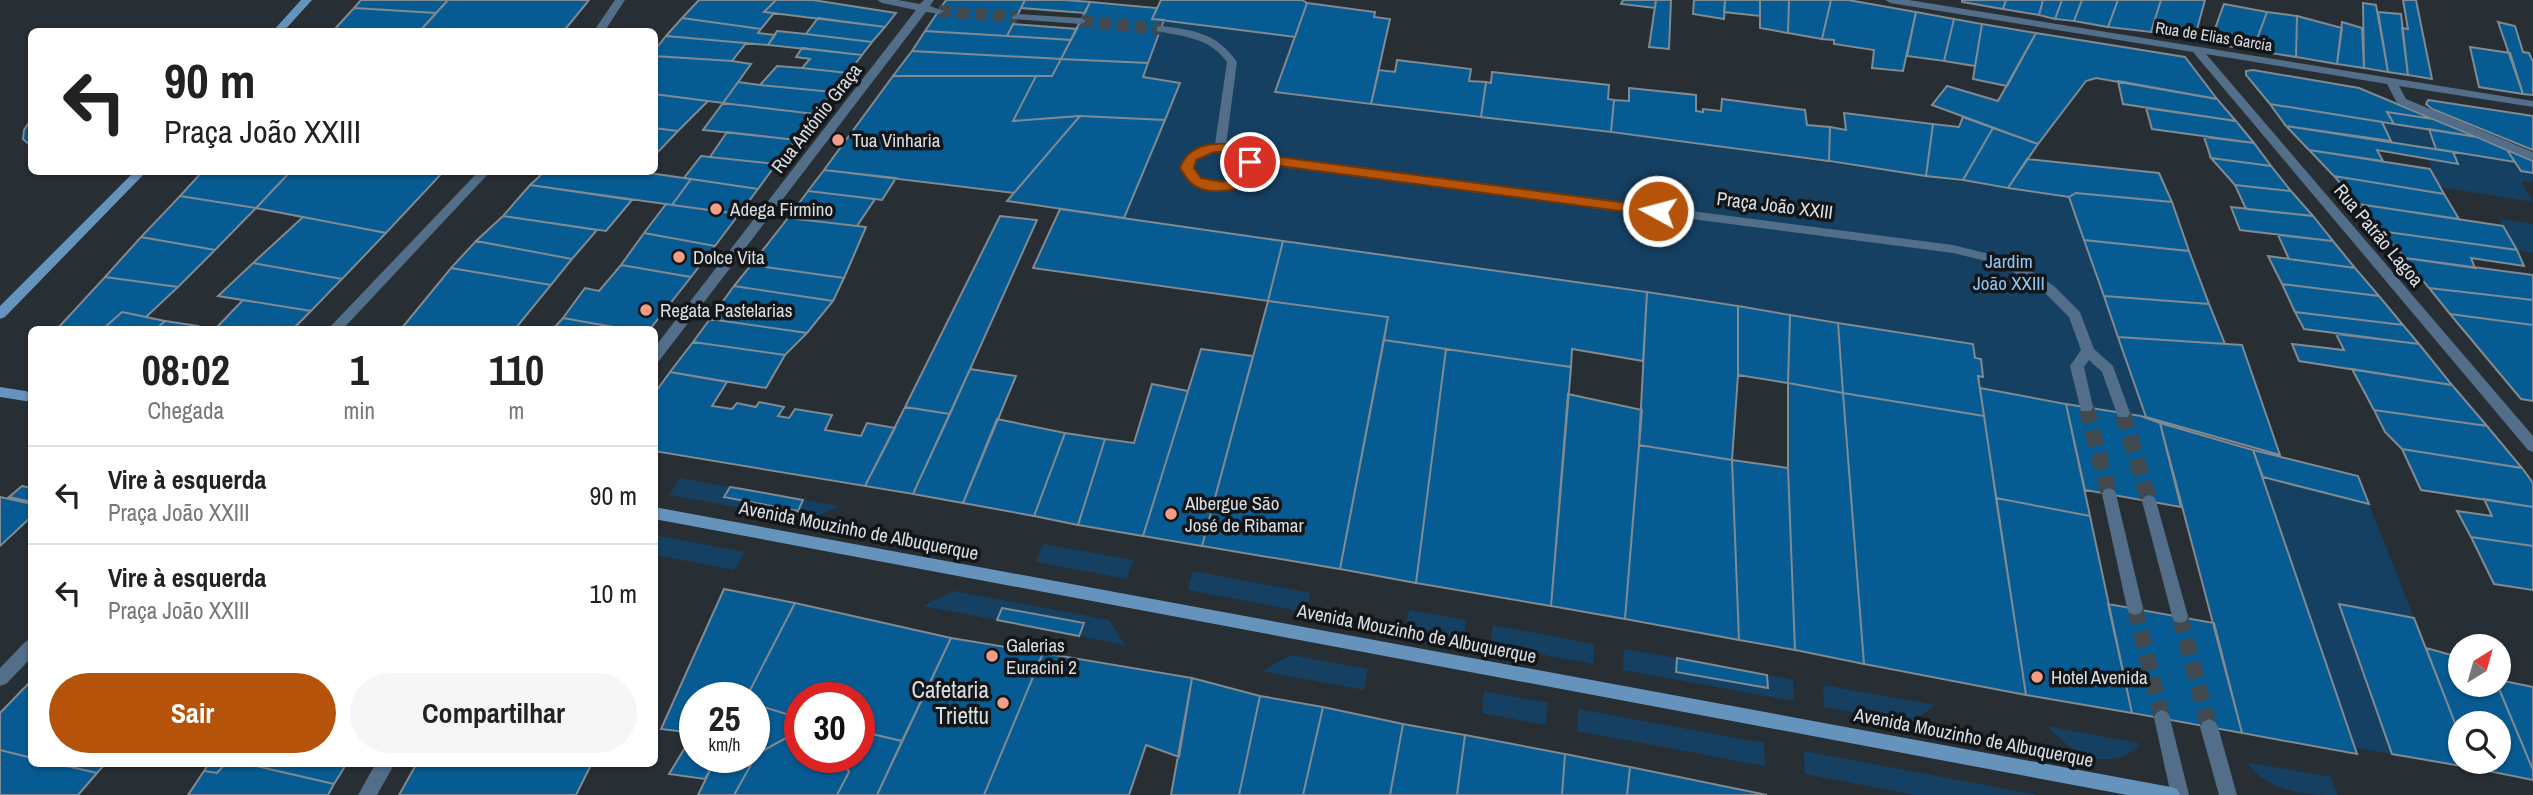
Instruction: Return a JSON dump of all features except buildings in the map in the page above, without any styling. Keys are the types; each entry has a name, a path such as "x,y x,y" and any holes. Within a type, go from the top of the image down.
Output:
{"main road":[{"path":"281,28 307,0"},
{"path":"0,314 138,175"},
{"path":"0,392 28,396"},
{"name":"Avenida Mouzinho de Albuquerque","path":"658,514 2171,795"}],"street":[{"path":"601,28 620,0"},
{"path":"882,0 927,3 939,11"},
{"name":"Rua de Elias Garcia","path":"1890,0 1919,2 2533,104"},
{"name":"Rua António Graça","path":"658,353 927,3"},
{"path":"1017,16 1081,21"},
{"path":"1161,29 1203,36 1226,52 1232,62 1220,147 1206,149 1190,158 1187,168 1191,177 1208,186 1231,185 1247,176 1250,166 1247,157"},
{"name":"Rua Patrão Lagoa","path":"2196,48 2533,446"},
{"path":"2392,82 2401,101 2533,156"},
{"name":"Praça João XXIII","path":"1220,147 1236,150 1247,157 1952,249 1985,257 2020,270 2049,289 2076,315 2088,351 2108,370 2123,413"},
{"path":"338,326 481,175"},
{"path":"2086,407 2077,366 2088,351"},
{"path":"2109,494 2135,608"},
{"path":"2149,501 2180,617"},
{"path":"0,679 28,650"},
{"path":"2162,718 2180,795"},
{"path":"2209,727 2228,795"},
{"path":"367,795 384,767"}],"green space":[{"name":"Jardim João XXIII","path":"1164,20 1295,37 1276,92 1611,132 2069,197 2146,417 1980,388 1978,376 1983,377 1981,359 1975,358 1972,344 1647,292 1124,218 1179,84 1143,77"},
{"path":"2382,122 2429,129 2436,149 2391,141"},
{"path":"2453,152 2515,162 2521,171 2533,173 2533,182 2521,181 2533,202 2440,187 2427,158 2458,163"},
{"path":"2499,219 2533,224 2533,253 2517,250"},
{"path":"2263,477 2369,504 2414,618 2339,604 2392,754 2355,748"},
{"path":"680,478 730,487 724,497 797,511 803,500 839,506 809,520 669,495"},
{"path":"658,536 745,552 734,570 658,556"},
{"path":"1043,544 1133,560 1127,579 1036,562"},
{"path":"1193,571 1311,593 1305,612 1188,590"},
{"path":"954,591 1109,620 1125,645 1079,636 1083,623 1002,608 997,620 923,606"},
{"path":"1409,610 1466,620 1464,641 1405,630"},
{"path":"1493,625 1594,644 1593,664 1490,645"},
{"path":"1624,649 1677,658 1677,672 1767,688 1767,675 1793,680 1794,701 1623,670"},
{"path":"1291,655 1368,669 1364,690 1262,671"},
{"path":"1823,685 1935,705 1911,723 1824,707"},
{"path":"1484,691 1548,703 1545,725 1482,713"},
{"path":"1578,709 1764,743 1765,766 1577,731"},
{"path":"2046,726 2139,743 2134,750 2119,757 2091,758 2075,751"},
{"path":"1804,751 2038,795 1914,795 1805,774"},
{"path":"2246,762 2331,777 2337,795 2287,790 2265,780"}],"tunnel":[{"path":"939,11 1017,17"},
{"path":"1081,21 1161,29"},
{"path":"2086,407 2109,494"},
{"path":"2123,413 2149,501"},
{"path":"2135,608 2162,718"},
{"path":"2180,616 2209,727"}],"place":[{"name":"Tua Vinharia","path":"838,140"},
{"name":"Adega Firmino","path":"716,209"},
{"name":"Dolce Vita","path":"679,257"},
{"name":"Regata Pastelarias","path":"646,310"},
{"name":"Albergue São José de Ribamar","path":"1171,514"},
{"name":"Galerias Euracini 2","path":"992,656"},
{"name":"Hotel Avenida","path":"2037,677"},
{"name":"Cafetaria Triettu","path":"1003,703"}],"route":[{"path":"1250,162 1247,176 1237,183 1223,187 1208,186 1196,181 1187,168 1190,158 1200,151 1228,148 1247,157 1658,211"}]}
